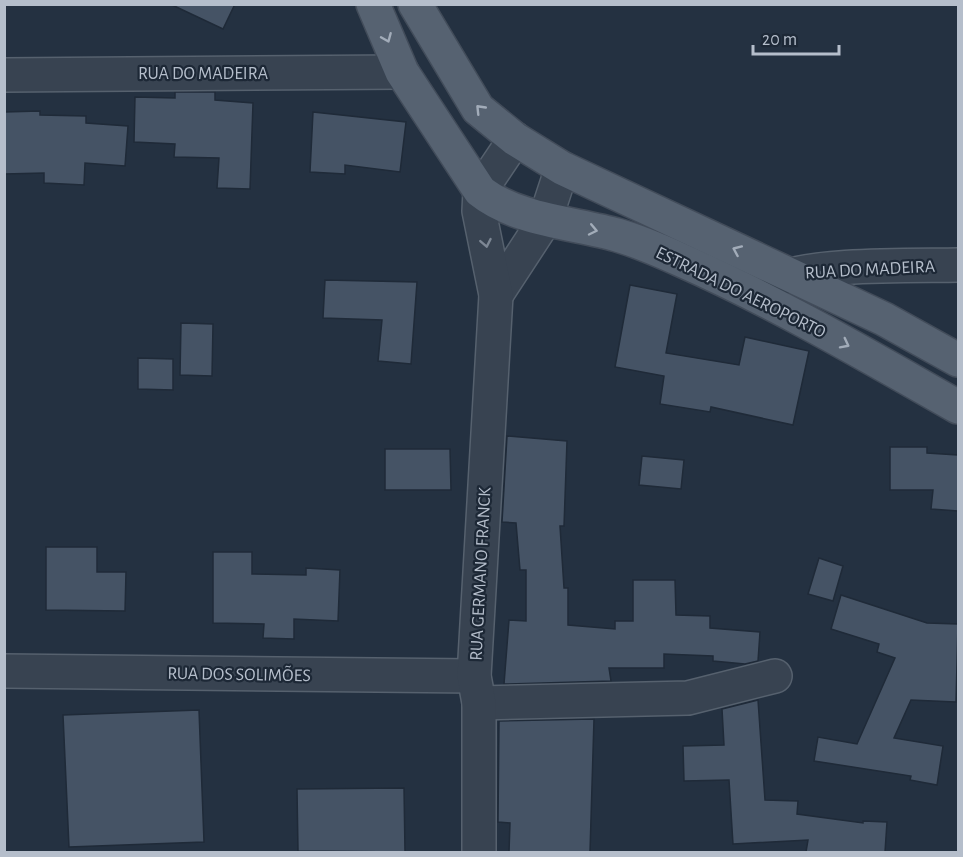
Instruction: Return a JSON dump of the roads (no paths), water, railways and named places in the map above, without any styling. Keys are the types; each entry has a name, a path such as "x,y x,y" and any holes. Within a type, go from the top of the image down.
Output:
{"main road":[{"path":"373,4 402,72 480,190"},
{"path":"415,4 478,109 515,139 562,168"},
{"name":"ESTRADA DO AEROPORTO","path":"562,168 884,319 958,360"},
{"name":"ESTRADA DO AEROPORTO","path":"480,190 490,199 545,219 618,235 681,260 859,351 958,407"}],"street":[{"name":"RUA DO MADEIRA","path":"4,75 402,72"},
{"path":"480,190 515,139"},
{"name":"RUA GERMANO FRANCK","path":"496,295 545,219 562,168"},
{"name":"RUA GERMANO FRANCK","path":"479,852 477,689 496,295 479,211 480,190"},
{"name":"RUA DO MADEIRA","path":"750,295 789,274 958,265"},
{"name":"RUA DOS SOLIMÕES","path":"4,671 688,698 774,676"}]}
